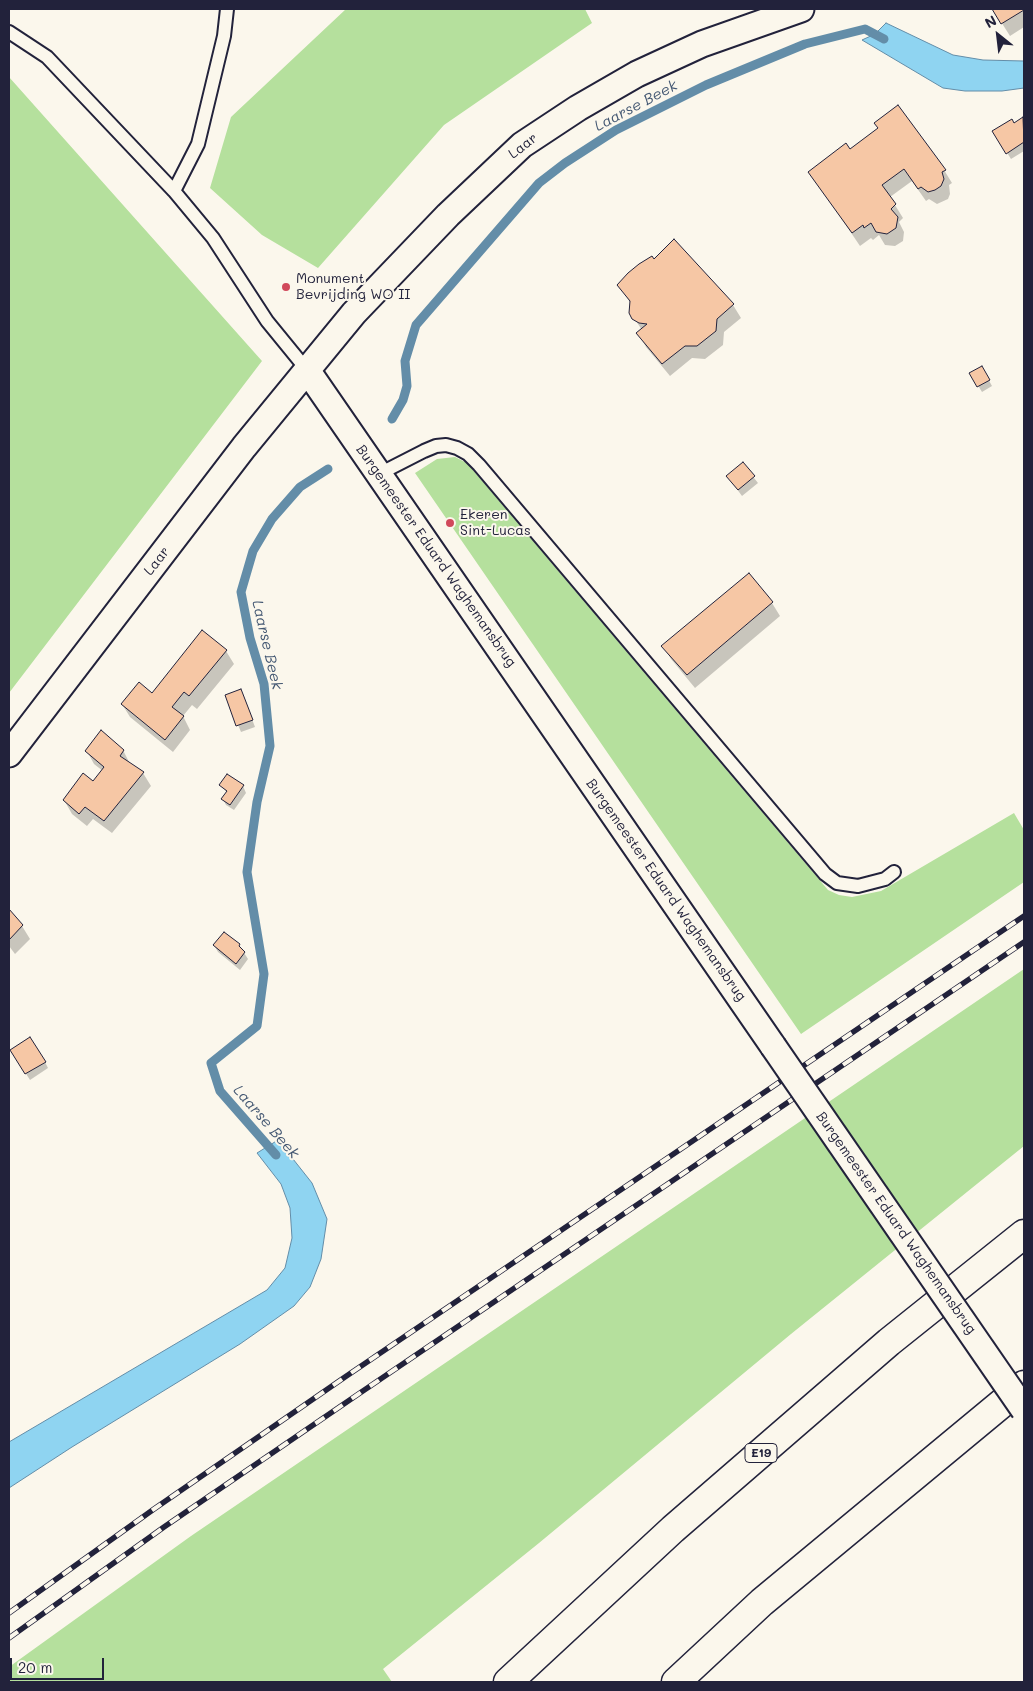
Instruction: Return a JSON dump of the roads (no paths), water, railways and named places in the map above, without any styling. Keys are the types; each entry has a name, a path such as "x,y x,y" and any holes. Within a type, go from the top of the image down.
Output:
{"highway":[{"name":"E19","path":"508,1682 673,1529 889,1342 1024,1234"},
{"path":"676,1682 762,1602 1024,1385"}],"street":[{"name":"Laar","path":"9,754 244,447 354,313 448,215 522,145 578,108 638,74 702,44 801,9"},
{"name":"Burgemeester Eduard Waghemansbrug","path":"307,370 1024,1410"}],"lane":[{"path":"174,191 198,144 224,36 227,9"},
{"path":"9,32 47,57 174,191 213,238 267,320 307,370"},
{"path":"379,474 424,450 436,446 446,445 468,454 479,464 825,874 837,883 858,886 885,879 894,872"}],"water":[{"path":"886,23 953,55 983,60 1024,61 1024,88 1002,91 965,91 943,88 862,40 875,34"},
{"path":"278,1140 312,1183 327,1219 321,1259 310,1287 294,1306 240,1344 9,1488 9,1442 267,1290 285,1268 292,1238 290,1208 281,1184 257,1153"}],"waterway":[{"name":"Laarse Beek","path":"392,419 403,400 407,386 405,361 416,325 539,183 565,163 616,130 706,85 805,44 865,29 884,39"},
{"name":"Laarse Beek","path":"276,1155 220,1091 211,1063 257,1026 264,974 247,872 257,802 270,746 264,684 250,638 241,592 253,551 272,519 300,487 328,469"}],"railway":[{"path":"9,1613 154,1509 345,1377 1024,916"},
{"path":"9,1638 164,1527 1024,942"}],"place":[{"name":"Monument Bevrijding WO II","path":"286,287"},
{"name":"Ekeren Sint-Lucas","path":"450,523"}]}
